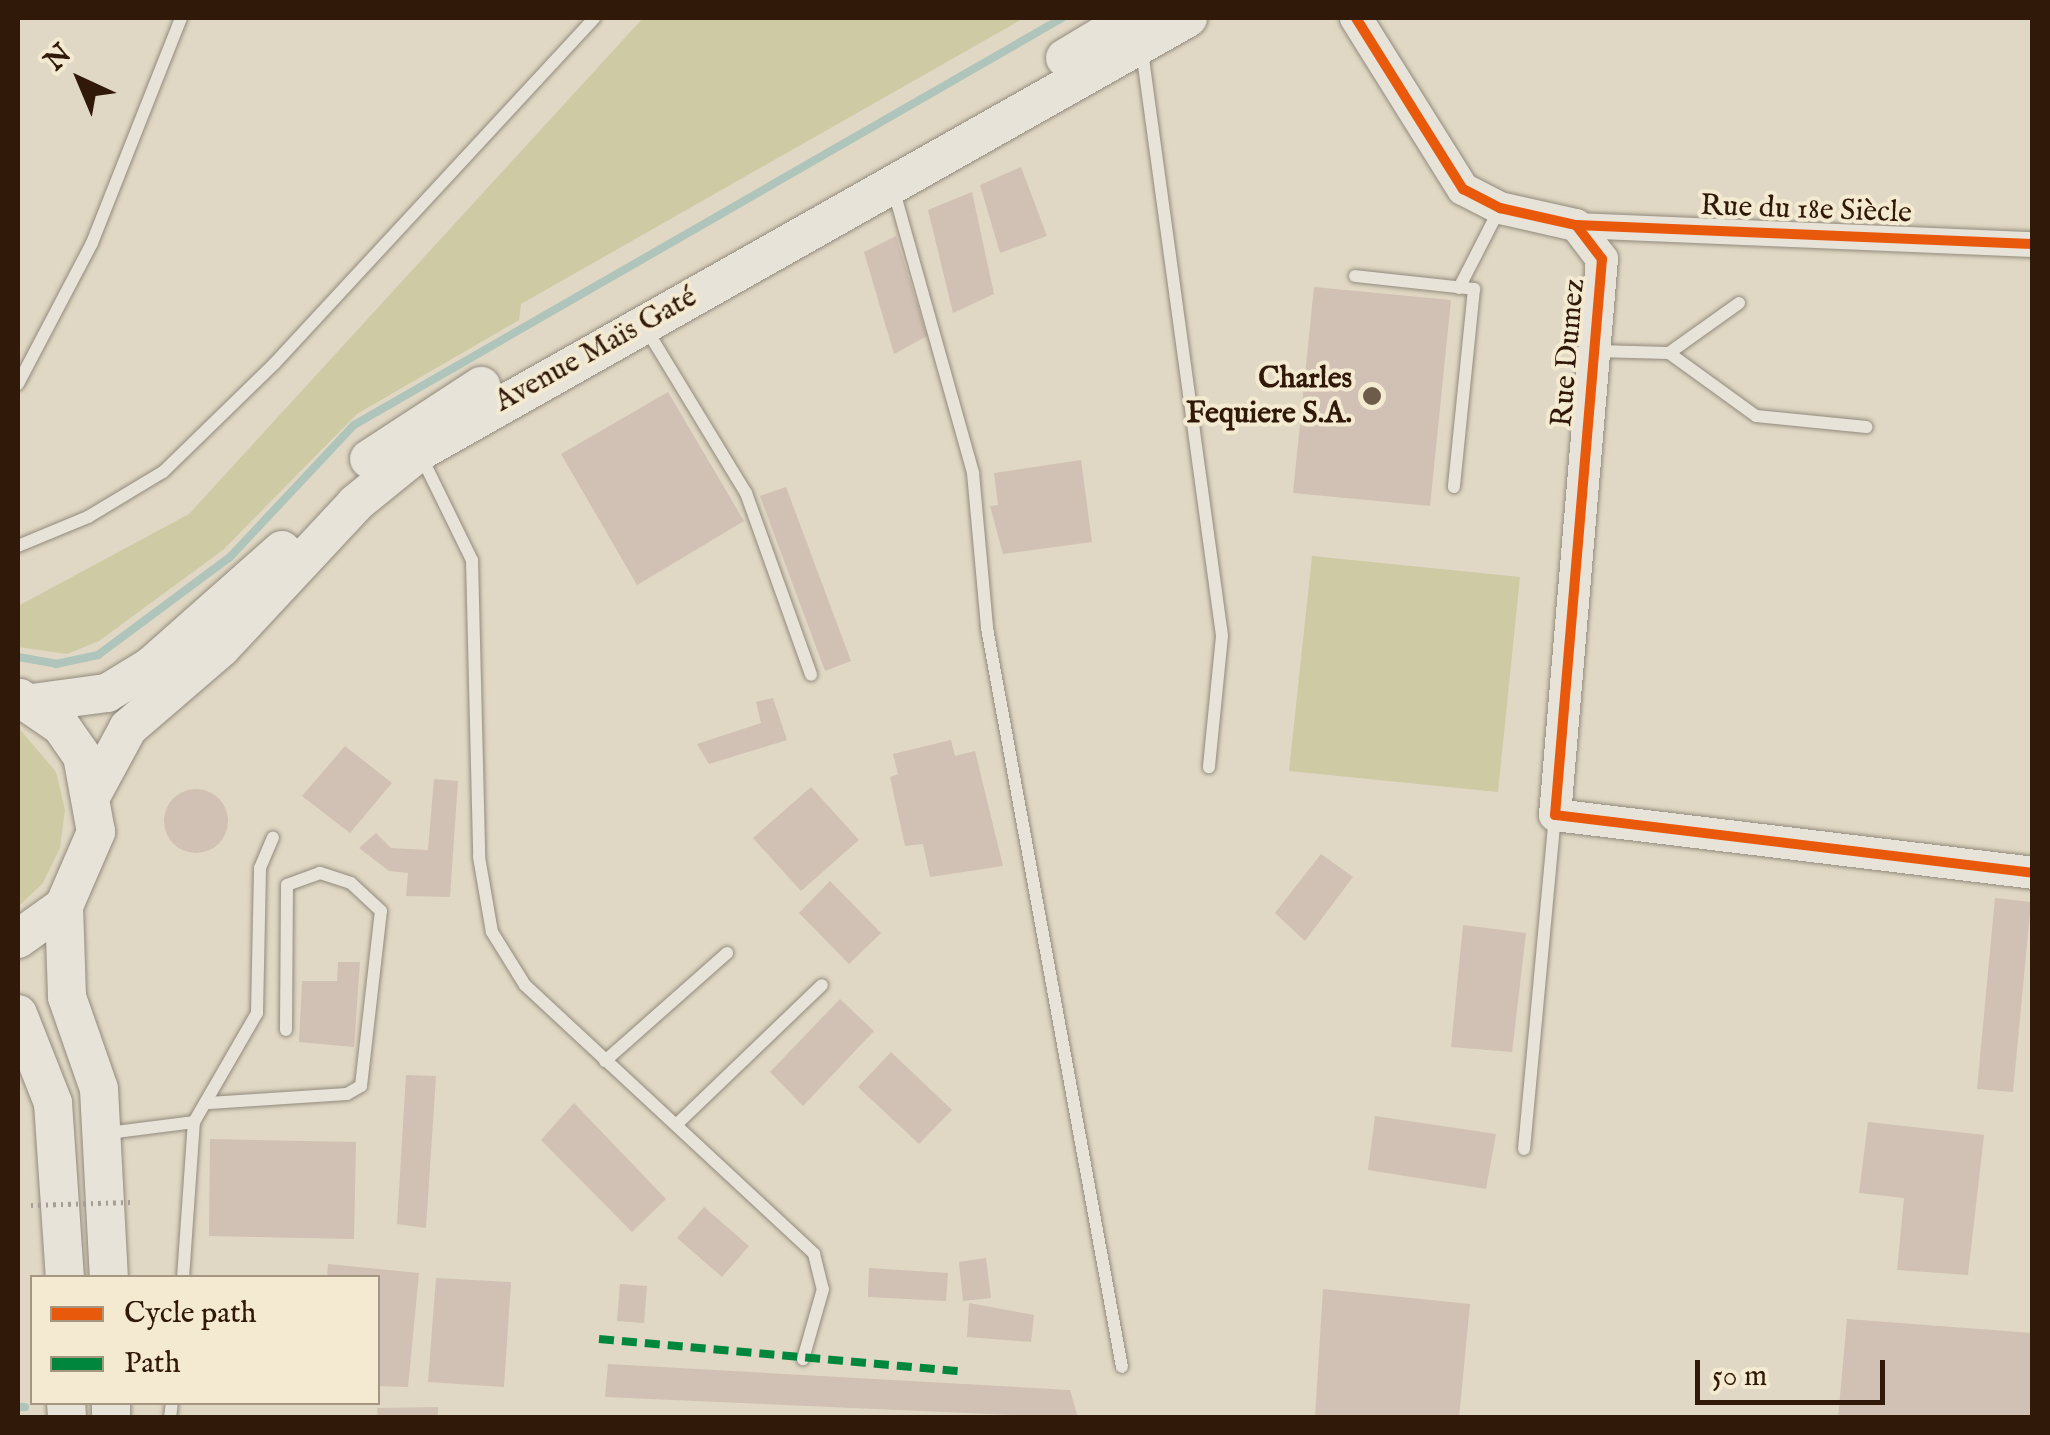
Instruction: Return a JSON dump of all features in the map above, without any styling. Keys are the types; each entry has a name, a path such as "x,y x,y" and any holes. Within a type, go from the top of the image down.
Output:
{"main road":[{"name":"Avenue Maïs Gaté","path":"25,700 108,693 151,666 410,425 1133,24 1188,18"},
{"name":"Avenue Maïs Gaté","path":"94,790 128,728 221,648 356,504 418,452 892,184 1133,24"},
{"path":"25,700 72,741 94,790 96,832 64,906 68,997 99,1089 109,1275"},
{"path":"18,939 64,906"},
{"path":"18,1014 53,1103 65,1275"}],"street":[{"path":"1356,18 1462,190 1500,208 1576,225"},
{"name":"Rue du 18e Siècle","path":"1576,225 2032,244"},
{"name":"Rue Dumez","path":"1555,815 1602,259 1576,225"},
{"path":"1555,815 2032,874"}],"lane":[{"path":"18,384 92,243 181,18"},
{"path":"18,546 88,517 163,472 275,363 594,18"},
{"path":"1133,24 1222,636 1209,768"},
{"path":"892,184 972,473 987,628 1122,1367"},
{"path":"1460,288 1500,208"},
{"path":"1355,276 1474,289 1454,486"},
{"path":"1669,353 1739,303"},
{"path":"643,323 746,493 811,675"},
{"path":"1594,351 1669,353 1756,416 1866,427"},
{"path":"418,452 472,560 480,857 492,932 525,985 814,1254 823,1289 803,1359"},
{"path":"1524,1149 1555,815"},
{"path":"183,1275 194,1122 209,1103 257,1014 260,868 273,838"},
{"path":"209,1103 347,1094 361,1086 381,912 351,882 320,874 287,886 286,1030"},
{"path":"605,1061 727,953"},
{"path":"676,1126 822,985"},
{"path":"102,1134 194,1122"}],"path":[{"path":"30,1205 130,1202"}],"shaded area":[{"path":"643,18 1024,18 521,304 519,320 357,414 223,550 99,641 67,654 18,647 18,606 189,514"},
{"path":"1312,556 1520,577 1498,792 1289,771"},
{"path":"18,727 56,772 65,810 60,848 43,883 18,907"}],"building":[{"path":"1021,167 1047,236 1000,253 980,185"},
{"path":"972,192 994,294 953,313 928,210"},
{"path":"896,236 927,336 894,354 864,252"},
{"name":"Charles Fequiere S.A.","path":"1314,287 1451,300 1430,506 1293,493"},
{"path":"668,392 744,521 637,585 561,454"},
{"path":"1081,460 1092,542 1003,554 990,506 998,505 994,473"},
{"path":"786,487 851,661 825,671 760,496"},
{"path":"773,698 787,740 709,764 697,744 761,723 756,702"},
{"path":"951,740 955,756 975,751 1003,866 930,877 923,844 905,846 890,777 898,774 893,754"},
{"path":"345,746 392,783 350,833 302,796"},
{"path":"434,779 458,781 450,897 406,896 408,873 389,871 359,848 376,833 391,848 428,850"},
{"path":"811,787 859,840 801,891 753,838"},
{"path":"196,789 219,798 228,821 219,844 196,853 173,844 164,821 173,798"},
{"path":"1321,854 1353,877 1305,941 1275,913"},
{"path":"830,881 881,933 849,964 799,913"},
{"path":"1995,898 2031,902 2013,1092 1977,1089"},
{"path":"1463,925 1526,933 1512,1052 1451,1047"},
{"path":"338,962 360,962 354,1047 299,1042 302,981 337,981"},
{"path":"840,999 874,1031 803,1106 770,1072"},
{"path":"891,1052 952,1110 919,1144 858,1087"},
{"path":"406,1075 436,1076 426,1228 397,1224"},
{"path":"574,1103 666,1199 632,1232 541,1140"},
{"path":"1375,1116 1496,1134 1486,1189 1368,1170"},
{"path":"1868,1122 1984,1135 1968,1275 1897,1270 1904,1198 1859,1193"},
{"path":"210,1139 356,1142 354,1239 209,1236"},
{"path":"704,1207 749,1246 722,1277 677,1238"},
{"path":"986,1258 991,1298 963,1301 959,1262"},
{"path":"328,1264 419,1273 408,1387 380,1386 380,1275 327,1275"},
{"path":"869,1268 948,1273 946,1301 868,1297"},
{"path":"436,1278 511,1282 504,1387 428,1382"},
{"path":"620,1284 647,1286 644,1323 617,1321"},
{"path":"1323,1289 1470,1304 1459,1418 1315,1417"},
{"path":"969,1303 1034,1315 1031,1342 967,1337"},
{"path":"1847,1319 2032,1333 2032,1418 1838,1418"},
{"path":"608,1364 1070,1390 1078,1418 605,1397"},
{"path":"438,1407 438,1418 378,1418 377,1408"}],"waterway":[{"path":"18,657 56,664 98,655 230,557 354,425 1062,18"},
{"path":"18,1407 25,1407"}],"marked path":[{"path":"599,1339 960,1371"}],"cycle path":[{"path":"1356,18 1463,189 1500,208 1576,225 1602,259 1555,815 2032,873"},
{"path":"1576,225 2032,244"}],"place":[{"name":"Charles Fequiere S.A.","path":"1372,396"}]}
